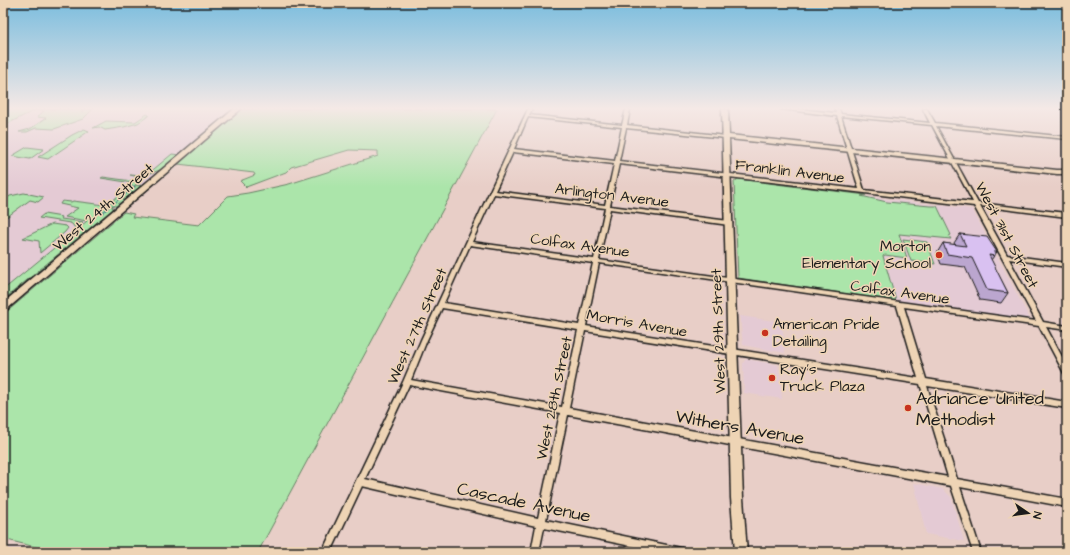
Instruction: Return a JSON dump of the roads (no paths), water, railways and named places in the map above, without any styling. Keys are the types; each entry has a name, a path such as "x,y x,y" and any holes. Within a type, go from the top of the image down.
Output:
{"street":[{"name":"West 24th Street","path":"3,308 207,135"},
{"name":"West 27th Street","path":"326,552 407,382 440,305 518,135"},
{"name":"West 28th Street","path":"535,552 622,135"},
{"path":"707,135 1067,172"},
{"path":"845,135 862,191"},
{"name":"West 31st Street","path":"939,135 1067,373"},
{"path":"1037,135 1067,138"},
{"name":"West 29th Street","path":"726,137 737,498 741,552"},
{"name":"Franklin Avenue","path":"511,150 1067,215"},
{"name":"Arlington Avenue","path":"492,192 729,223"},
{"name":"Colfax Avenue","path":"469,243 1067,328"},
{"path":"1005,257 1067,265"},
{"name":"Morris Avenue","path":"440,305 1067,405"},
{"path":"900,305 924,382 936,427 956,483 977,552"},
{"name":"Withers Avenue","path":"407,382 1067,504"},
{"name":"Cascade Avenue","path":"360,482 541,523 681,552"}],"waterway":[{"path":"113,204 135,187 130,186"},
{"path":"102,213 109,207"}],"place":[{"name":"Morton Elementary School","path":"939,255"},
{"name":"American Pride Detailing","path":"765,333"},
{"name":"Ray's Truck Plaza","path":"772,378"},
{"name":"Adriance United Methodist","path":"908,408"}]}
